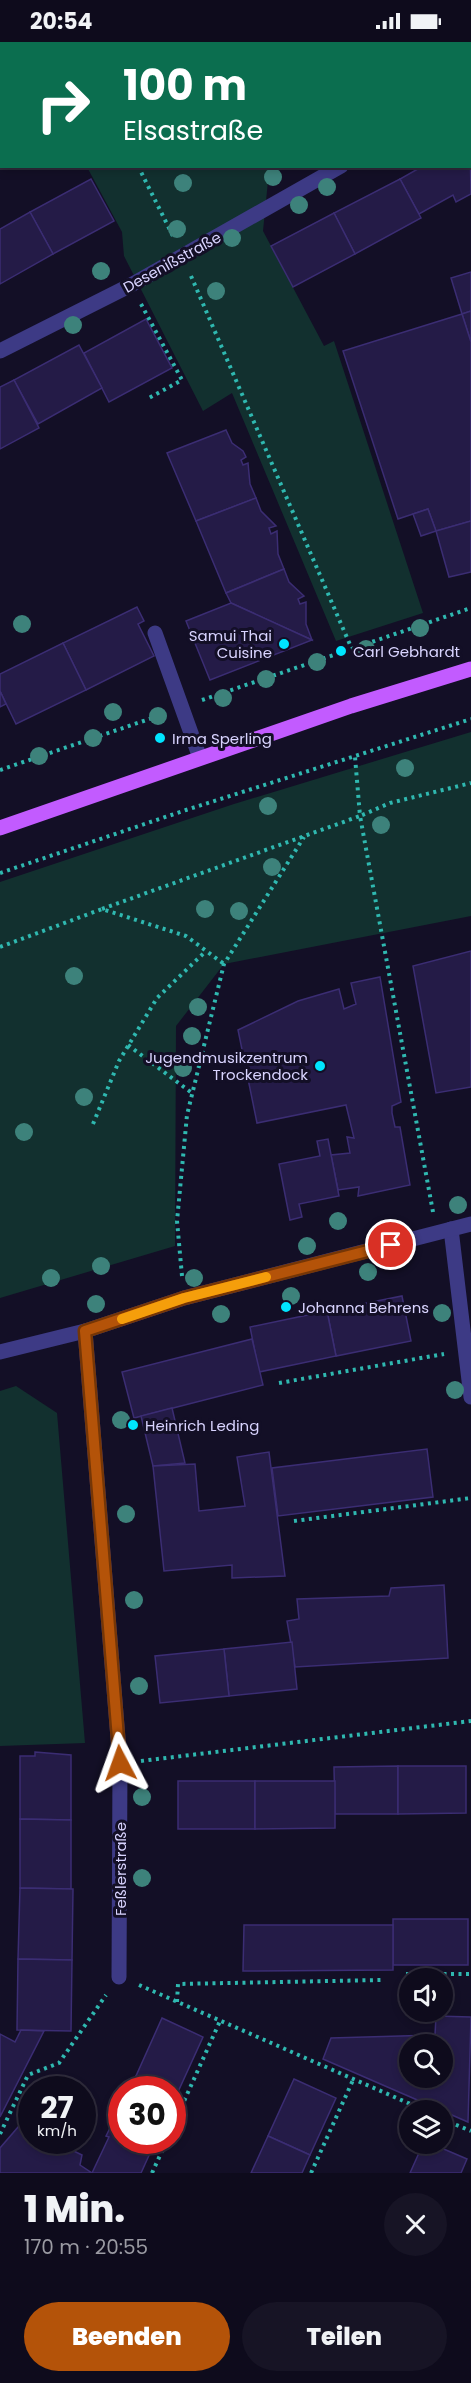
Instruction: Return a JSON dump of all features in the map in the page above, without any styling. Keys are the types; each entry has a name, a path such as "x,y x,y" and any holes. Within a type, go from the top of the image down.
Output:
{"main road":[{"path":"0,828 372,699 471,669"}],"street":[{"name":"Desenißstraße","path":"0,351 131,285 337,168"},
{"path":"155,633 200,759"},
{"path":"0,1352 85,1331 184,1298 471,1224"},
{"path":"444,1231 471,1397"},
{"name":"Feßlerstraße","path":"85,1331 120,1763 119,1977"}],"path":[{"path":"139,168 183,256 351,647"},
{"path":"131,285 182,380 148,398"},
{"path":"0,770 351,647 471,608"},
{"path":"0,873 186,810 471,719"},
{"path":"355,757 360,816 444,1231"},
{"path":"0,947 390,804 471,783"},
{"path":"184,1298 177,1221 187,1115 224,964 304,837"},
{"path":"102,909 186,936 224,964"},
{"path":"93,1124 128,1045 157,998 206,951"},
{"path":"128,1045 192,1094"},
{"path":"279,1383 465,1350"},
{"path":"294,1521 471,1498"},
{"path":"120,1763 471,1721"},
{"path":"453,1974 471,1974"},
{"path":"0,2134 28,2075 59,2063 119,1977 401,2100"},
{"path":"177,2002 178,1984 381,1980"},
{"path":"186,2097 220,2021"},
{"path":"311,2173 353,2079"},
{"path":"453,2124 471,2131"},
{"path":"152,2173 161,2154"}],"green space":[{"path":"88,168 267,168 269,171 263,231 324,346 334,341 423,613 336,641 232,393 203,411 124,256 122,232"},
{"path":"471,732 471,916 224,964 176,1026 175,1246 0,1298 0,882 234,804"},
{"path":"16,1386 57,1413 85,1743 0,1746 0,1391"}],"building":[{"path":"419,168 471,168 471,194 456,202 453,195 419,214 400,179"},
{"path":"91,179 114,221 53,254 30,212"},
{"path":"400,179 421,218 355,254 334,213"},
{"path":"30,212 53,254 0,284 0,229"},
{"path":"334,213 355,254 293,287 271,246"},
{"path":"471,272 471,311 462,314 451,278"},
{"path":"471,311 471,342 462,314"},
{"path":"462,314 471,342 471,521 436,531 428,509 398,519 343,351"},
{"path":"146,319 172,368 109,402 84,353"},
{"path":"79,345 102,388 38,424 14,380"},
{"path":"14,380 39,428 0,449 0,387"},
{"path":"226,430 232,443 243,451 246,457 241,460 243,465 248,463 250,484 256,498 196,521 167,453"},
{"path":"256,498 261,511 276,526 269,528 271,534 277,531 278,554 284,569 226,593 196,521"},
{"path":"428,509 436,531 421,536 413,514"},
{"path":"471,521 471,572 449,577 436,531"},
{"path":"284,569 289,582 304,596 298,599 300,604 306,602 306,624 312,640 231,603 226,593"},
{"path":"231,603 312,640 210,680 186,621"},
{"path":"137,607 144,621 138,624 154,656 86,690 63,643"},
{"path":"63,643 86,690 16,724 0,691 0,674"},
{"path":"0,691 6,704 0,707"},
{"path":"471,951 471,1087 436,1093 413,966"},
{"name":"Jugendmusikzentrum Trockendock","path":"380,977 401,1102 392,1106 392,1113 395,1127 400,1127 410,1185 358,1196 359,1187 338,1190 331,1155 350,1153 347,1137 354,1138 346,1105 257,1123 238,1030 298,1001 339,989 344,1009 356,1004 351,983"},
{"path":"328,1139 339,1196 299,1204 302,1217 290,1220 279,1164 320,1156 317,1141"},
{"path":"402,1296 411,1341 336,1356 327,1311"},
{"path":"327,1311 336,1356 259,1372 250,1327"},
{"path":"252,1339 263,1385 134,1418 122,1372"},
{"path":"172,1408 185,1463 153,1466 141,1416"},
{"path":"427,1449 433,1497 278,1516 272,1468"},
{"path":"269,1452 285,1576 232,1578 232,1565 164,1571 153,1466 195,1464 199,1511 245,1506 237,1457"},
{"path":"444,1585 448,1658 295,1667 287,1621 299,1619 297,1599 389,1596 391,1588"},
{"path":"292,1642 297,1689 229,1696 224,1649"},
{"path":"224,1649 229,1696 160,1703 155,1656"},
{"path":"35,1752 71,1755 71,1820 20,1819 20,1756 35,1756"},
{"path":"398,1766 398,1814 335,1814 334,1767"},
{"path":"398,1766 466,1766 466,1813 398,1814"},
{"path":"178,1781 255,1781 255,1829 178,1829"},
{"path":"255,1781 335,1781 335,1828 255,1829"},
{"path":"20,1819 71,1820 71,1889 20,1888"},
{"path":"20,1888 73,1889 72,1960 18,1959"},
{"path":"393,1919 468,1919 468,1965 393,1965"},
{"path":"244,1925 393,1925 393,1970 243,1971"},
{"path":"18,1959 72,1960 71,2031 17,2030"},
{"path":"453,2016 471,2017 468,2122 453,2115 453,2100 417,2100 323,2059 331,2038 399,2036 399,2088 453,2088 453,2034 435,2034 436,2022 453,2022"},
{"path":"162,2018 203,2037 185,2076 136,2076"},
{"path":"21,2030 44,2031 21,2076 18,2076 18,2082 0,2117 0,2034 15,2042"},
{"path":"294,2079 336,2098 310,2155 268,2136"},
{"path":"18,2127 18,2154 80,2154 82,2155 80,2165 92,2173 0,2173 0,2148"},
{"path":"268,2136 310,2155 302,2173 251,2173"},
{"path":"108,2139 108,2154 150,2154 141,2173 92,2173"},
{"path":"453,2153 467,2159 461,2173 410,2173 419,2154"}],"slow traffic":[{"path":"122,1319 184,1298 266,1277"}],"place":[{"name":"Samui Thai Cuisine","path":"284,644"},
{"name":"Carl Gebhardt","path":"341,651"},
{"name":"Irma Sperling","path":"160,738"},
{"name":"Jugendmusikzentrum Trockendock","path":"320,1066"},
{"name":"Johanna Behrens","path":"286,1307"},
{"name":"Heinrich Leding","path":"133,1425"}],"route":[{"path":"120,1763 85,1331 184,1298 391,1245"}]}
